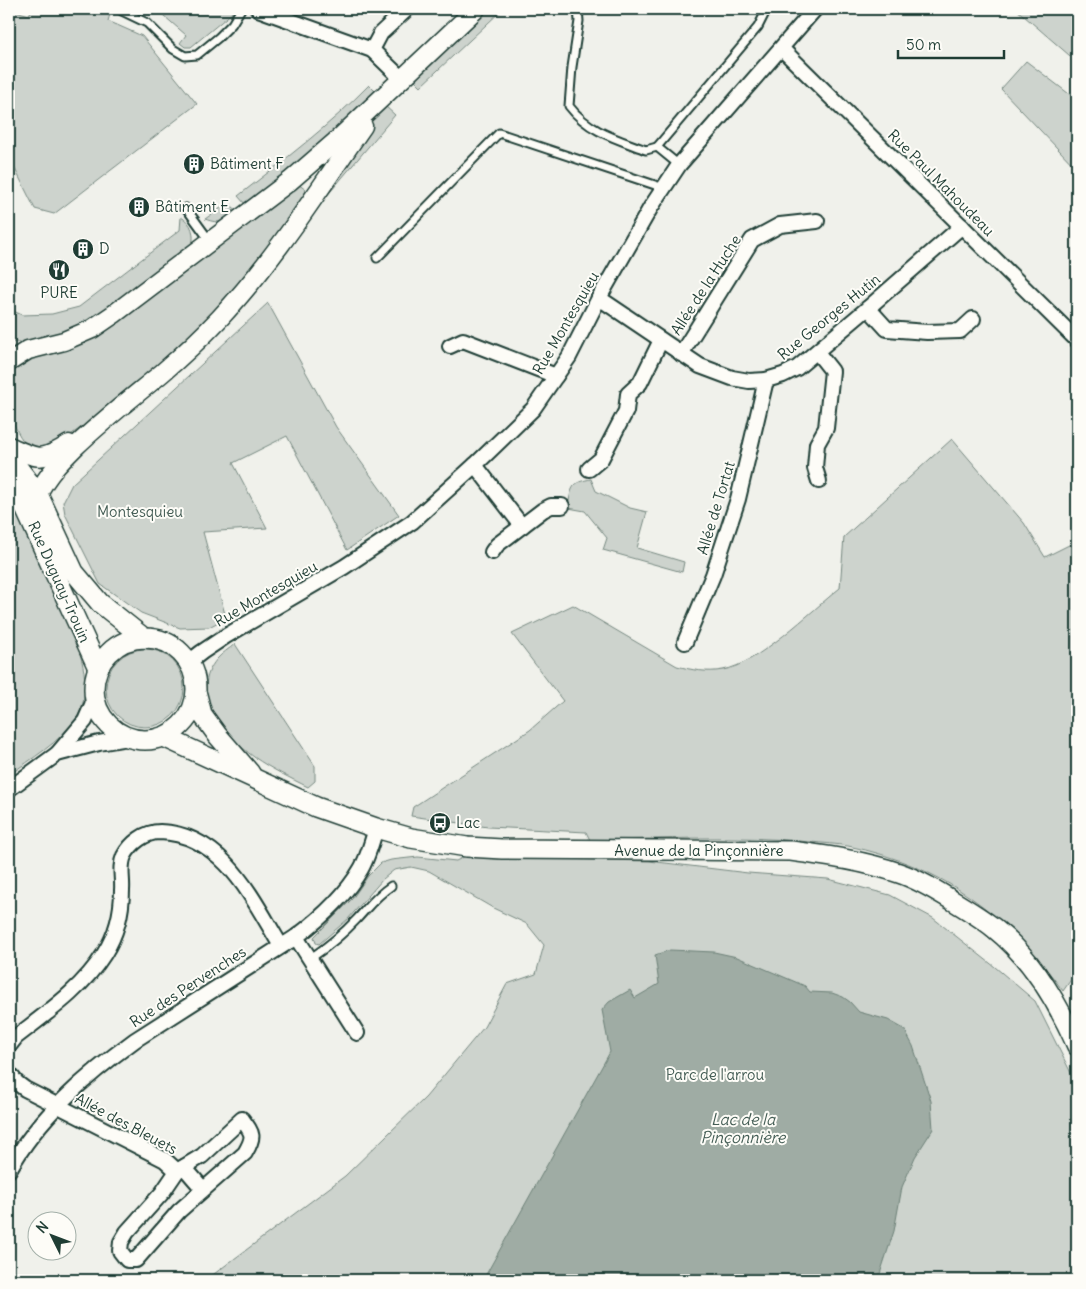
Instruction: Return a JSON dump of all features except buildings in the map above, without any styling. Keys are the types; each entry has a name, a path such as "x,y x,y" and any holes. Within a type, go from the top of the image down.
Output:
{"main road":[{"name":"Rue Duguay-Trouin","path":"9,446 17,466 24,506 98,668"},
{"name":"Rue Duguay-Trouin","path":"17,466 38,494 74,572 100,603 144,638"},
{"path":"144,638 162,640 177,649 189,662 196,678 197,695 191,712 180,728 164,737 140,741 128,738 117,732 107,724 100,714 95,698 94,682 98,668 110,652 126,642 144,638"},
{"name":"Avenue de la Pinçonnière","path":"197,695 202,714 207,722 254,778"},
{"name":"Avenue de la Pinçonnière","path":"164,737 316,807 411,838 467,847 502,849 791,852 829,856 865,863 901,874 933,888 996,929 1022,955 1063,1015 1077,1046"}],"street":[{"path":"258,9 372,50 401,78"},
{"path":"372,50 381,33 407,9"},
{"path":"9,350 28,350 64,341 92,329 114,314 293,178 335,142 476,9"},
{"name":"Rue Montesquieu","path":"189,662 226,636 344,567 412,522 533,409 569,357 599,298 651,207 679,165 815,9"},
{"name":"Rue Paul Mahoudeau","path":"782,49 1077,340"},
{"path":"38,494 43,483 55,467 95,428 164,371 220,318 299,221 384,95"},
{"path":"293,178 304,174 312,177 315,184 314,198"},
{"name":"Allée de la Huche","path":"681,354 752,240 780,225 818,221"},
{"name":"Rue Georges Hutin","path":"599,298 681,354 714,373 749,381 766,380 797,368 962,226"},
{"path":"868,308 888,329 927,332 960,330 973,319"},
{"path":"450,346 463,340 556,376"},
{"path":"589,469 601,459 626,411 628,394 640,383 661,340"},
{"path":"9,362 28,350"},
{"path":"816,352 832,371 826,428 817,444 815,468 818,481"},
{"name":"Allée de Tortat","path":"685,642 713,576 738,499 766,380"},
{"path":"9,446 33,458 54,454 95,428"},
{"path":"475,465 522,526"},
{"path":"492,552 497,545 543,510 551,506 562,506"},
{"path":"9,789 56,754 85,721 95,698"},
{"path":"56,754 98,743 128,738"},
{"name":"Rue des Pervenches","path":"9,1170 18,1154 58,1106 87,1078 136,1040 296,937 318,920 339,898 361,869 376,828"},
{"path":"9,1046 16,1036 70,994 90,974 104,954 116,931 121,910 123,888 121,868 124,857 136,841 146,835 155,832 179,835 208,848 220,858 247,888 281,946"},
{"path":"296,937 357,1033"},
{"name":"Allée des Bleuets","path":"9,1073 25,1089 165,1160 180,1169 203,1189"},
{"name":"Allée des Bleuets","path":"242,1119 251,1131 252,1142 245,1153 179,1211 136,1260 127,1260 120,1251 121,1242 127,1232 162,1193 180,1169 202,1156 242,1119"}],"lane":[{"path":"123,9 122,11 147,24 173,49 185,56 197,56 232,24 242,9"},
{"path":"578,9 579,21 572,67 569,106 594,129 646,150 657,147 758,27 767,9"},
{"path":"376,258 499,133 664,188"},
{"path":"657,147 679,165"},
{"path":"186,208 210,241"},
{"path":"311,958 327,947 356,920 378,895 391,886"}],"green space":[{"path":"9,9 17,9 16,11 29,15 32,9 102,9 110,14 108,21 142,36 197,104 54,214 35,209 9,157"},
{"path":"156,9 232,9 232,13 191,47 185,47 180,43 186,35"},
{"path":"489,9 503,9 421,86 413,78"},
{"path":"1016,9 1077,9 1077,62"},
{"path":"1026,61 1077,100 1077,169 1001,89"},
{"path":"369,85 376,92 301,163 245,204 238,196 322,129"},
{"path":"385,106 395,115 315,210 313,209 375,115"},
{"path":"298,184 306,190 299,208 257,263 213,313 118,401 58,444 46,450 27,446 15,427 12,418 9,399 9,366 43,353"},
{"path":"228,203 238,211 219,222 205,219"},
{"path":"181,217 188,222 192,229 192,246 117,304 77,327 55,336 32,341 9,342 9,309 22,315 52,314 79,307 180,230"},
{"name":"Montesquieu","path":"268,303 336,427 399,515 347,550 287,436 233,463 267,528 203,532 226,618 209,627 180,628 141,613 100,584 65,514 63,502 72,484"},
{"path":"952,439 1024,523 1045,557 1077,541 1077,971 1063,991 1019,939 996,917 970,897 943,880 914,866 882,855 843,845 755,838 590,840 586,832 488,827 411,816 413,807 530,730 563,701 512,634 573,605 677,666 711,671 737,666 752,658 784,635 840,588 844,537"},
{"path":"591,479 596,491 630,508 647,512 637,548 684,562 682,572 603,550 607,538 585,511 563,507 564,500 569,501 571,491 575,485 581,481"},
{"path":"9,495 76,640 85,682 83,701 76,719 45,750 9,775"},
{"path":"235,644 315,766 315,781 308,787 254,757 232,738 214,713 208,700 206,686 209,672 217,659"},
{"path":"145,649 160,652 177,666 181,673 184,688 181,703 167,720 160,724 145,727 130,724 113,710 109,703 106,688 109,673 123,656 130,652"},
{"name":"Parc de l'arrou","path":"418,857 456,861 464,857 649,861 748,873 828,879 890,895 933,918 1035,1001 1077,1085 1077,1280 206,1280 345,1176 426,1097 484,1027 507,984 536,974 544,945 527,924 493,908 429,871 411,867 394,870 383,879 348,919 319,944 316,943 314,937 352,899 368,876 381,863"}],"water":[{"name":"Lac de la Pinçonnière","path":"670,950 714,952 737,957 805,986 810,992 832,993 843,997 859,1012 888,1020 904,1029 913,1046 931,1101 933,1129 915,1157 902,1187 894,1231 878,1280 483,1280 610,1052 602,1010 609,1002 630,990 635,998 659,984 655,955"}],"place":[{"name":"Bâtiment F","path":"194,164"},
{"name":"Bâtiment E","path":"139,207"},
{"name":"D","path":"83,249"},
{"name":"PURE","path":"59,270"},
{"name":"Lac","path":"440,823"}]}
